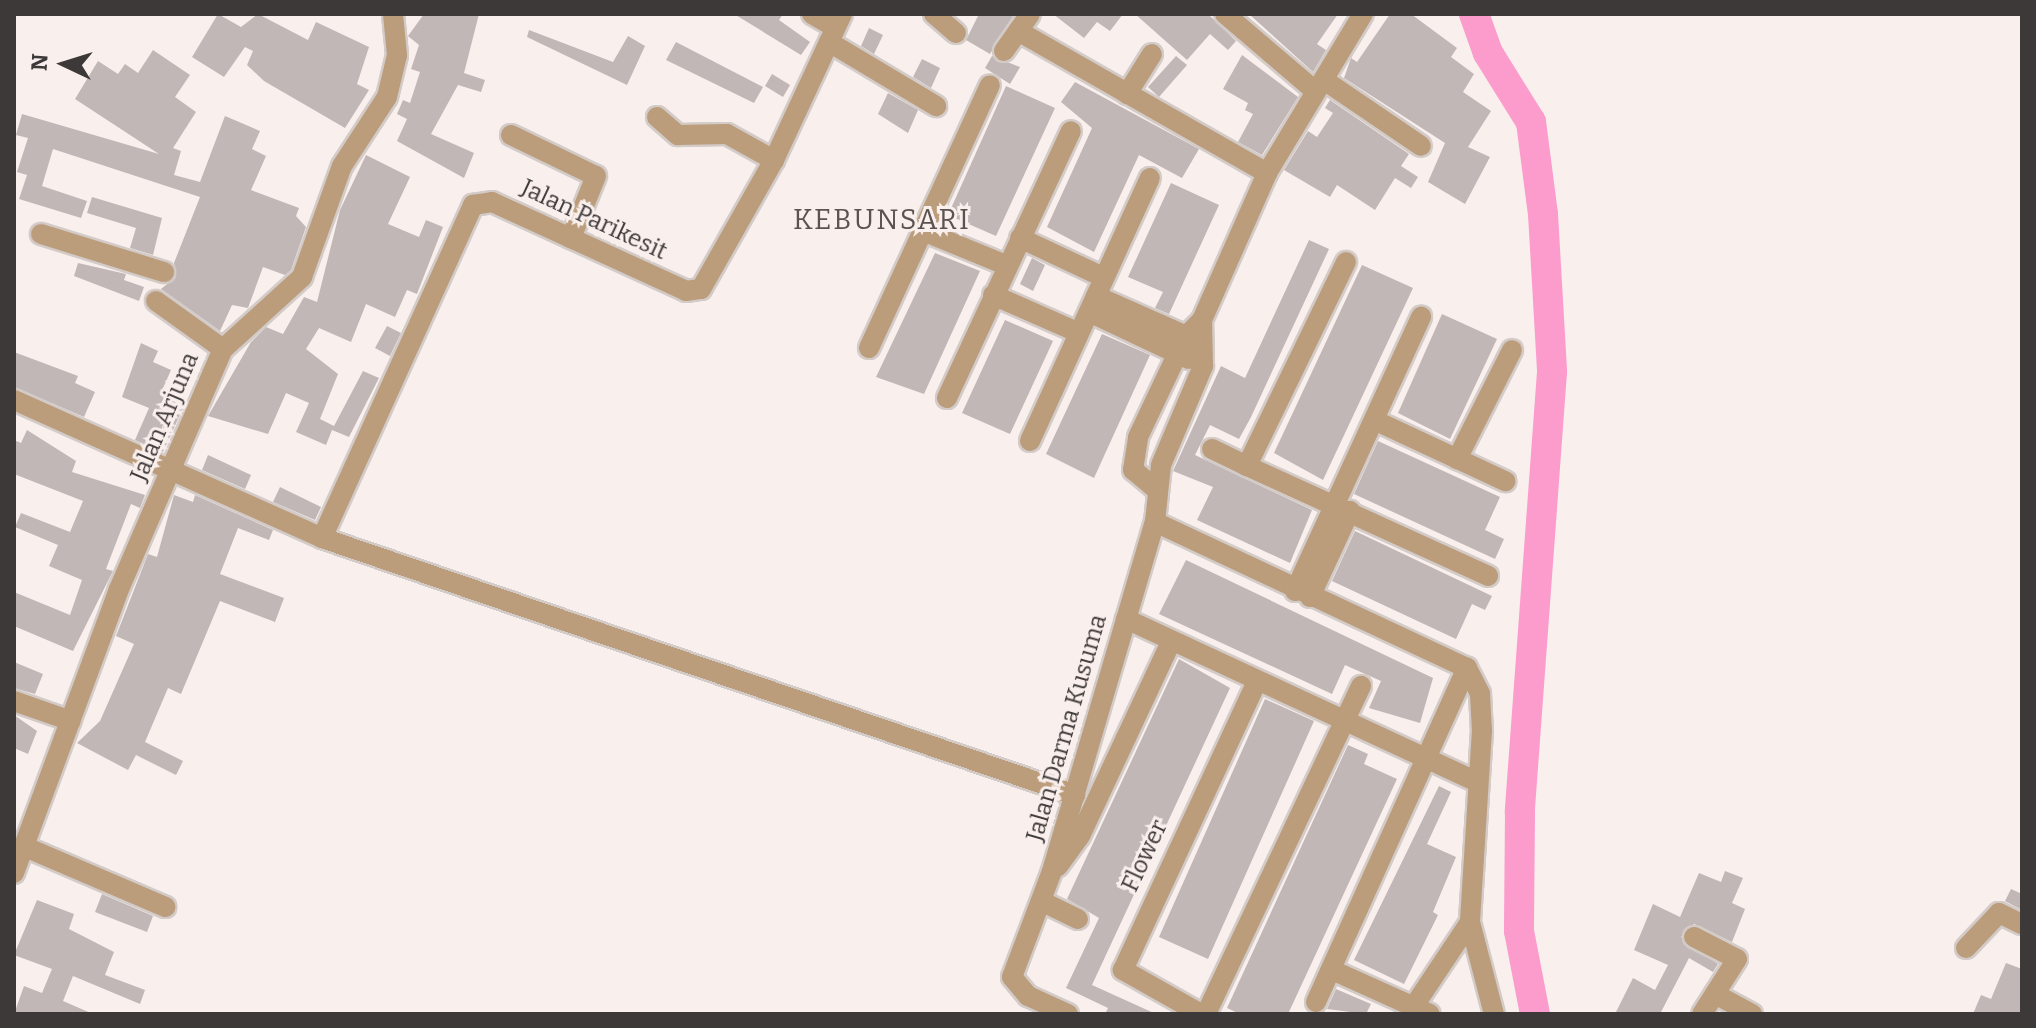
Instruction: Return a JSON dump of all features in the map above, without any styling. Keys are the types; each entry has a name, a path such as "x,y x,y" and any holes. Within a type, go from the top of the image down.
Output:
{"street":[{"name":"Jalan Arjuna","path":"14,869 172,468 223,349 302,277 342,166 387,97 397,55 393,14"},
{"path":"812,14 835,27 936,106"},
{"path":"934,14 956,33"},
{"path":"1004,51 1030,14"},
{"path":"1225,14 1320,86 1421,146"},
{"path":"1156,489 1133,470 1134,451 1202,320 1267,173 1363,14"},
{"name":"Jalan Parikesit","path":"322,538 473,205 492,202 686,291 701,289 774,160 835,27"},
{"path":"1018,31 1267,173"},
{"path":"1127,94 1152,54"},
{"path":"869,348 990,85"},
{"path":"657,117 678,135 727,134 774,160"},
{"path":"947,398 1006,265 1071,131"},
{"path":"511,135 596,176 571,238"},
{"path":"1030,441 1150,178"},
{"path":"923,231 1006,265"},
{"path":"41,234 164,272"},
{"path":"1020,238 1096,295 1190,345"},
{"path":"1247,466 1346,262"},
{"path":"993,295 1079,333"},
{"path":"156,301 223,349"},
{"path":"1302,594 1342,508 1374,420 1421,317"},
{"name":"Jalan Darma Kusuma","path":"1068,1014 1028,996 1012,977 1052,871 1075,795 1155,522 1156,489 1203,366 1190,345"},
{"path":"1457,459 1512,350"},
{"path":"14,400 172,468 322,538 1075,795"},
{"path":"1374,420 1505,481"},
{"path":"1212,449 1488,576"},
{"path":"1155,522 1302,594 1467,668 1481,705 1470,922 1494,1014"},
{"path":"1126,619 1343,725 1477,782"},
{"path":"1052,871 1080,836 1171,642"},
{"path":"1316,1002 1467,668"},
{"name":"Flower","path":"1203,1014 1123,970 1256,683"},
{"path":"1203,1014 1361,686"},
{"path":"14,701 71,721"},
{"path":"23,846 165,907"},
{"path":"1041,901 1078,919"},
{"path":"1966,948 1999,913 2022,924"},
{"path":"1332,970 1422,1010 1470,922"},
{"path":"1694,937 1737,959 1702,1014"},
{"path":"1715,994 1752,1014"}],"building":[{"path":"218,14 241,27 258,14 308,40 316,22 369,47 357,84 369,90 345,128 264,81 247,65 253,51 245,47 224,77 192,57"},
{"path":"424,14 479,14 464,73 485,80 481,92 458,85 431,134 474,153 464,178 397,141 407,119 397,114 403,100 410,103 420,72 411,69 419,45 408,36"},
{"path":"734,14 783,14 779,20 810,42 801,55"},
{"path":"979,14 1014,14 990,54 966,40"},
{"path":"1053,14 1123,14 1110,31 1097,22 1084,38"},
{"path":"1135,14 1208,14 1236,41 1228,50 1210,34 1187,60"},
{"path":"1249,14 1338,14 1317,44 1326,50 1313,72"},
{"path":"1390,14 1411,14 1457,48 1451,57 1474,74 1463,92 1491,111 1468,147 1490,157 1465,204 1428,182 1445,143 1344,78 1351,58 1357,62"},
{"path":"869,28 883,35 874,54 861,46"},
{"path":"529,30 613,62 628,36 645,46 627,85 527,37"},
{"path":"676,42 763,87 754,103 666,60"},
{"path":"153,50 190,75 175,97 196,112 173,148 181,151 174,175 200,182 225,116 260,131 252,149 266,156 251,190 299,208 296,216 306,227 291,270 285,275 263,267 248,308 232,305 220,331 161,289 176,277 174,263 200,197 53,149 42,186 87,201 81,218 19,199 27,175 17,172 28,138 16,135 22,114 159,154 75,99 98,61 118,74 125,64 138,73"},
{"path":"1242,55 1298,97 1262,155 1238,142 1253,114 1245,110 1248,103 1223,89"},
{"path":"992,56 1020,67 1010,84 985,68"},
{"path":"1176,56 1187,65 1159,97 1148,87"},
{"path":"922,59 940,68 931,88 913,77"},
{"path":"772,74 790,85 783,97 765,86"},
{"path":"1075,82 1199,149 1182,178 1139,155 1094,252 1047,227 1092,128 1061,102"},
{"path":"1006,86 1055,108 996,236 948,215"},
{"path":"888,93 918,110 908,133 878,114"},
{"path":"1330,100 1409,154 1401,166 1418,177 1411,188 1395,178 1375,210 1337,185 1330,197 1284,170 1308,131 1317,137 1333,113 1325,108"},
{"path":"366,155 410,177 388,224 419,237 426,220 443,227 417,294 407,290 395,317 366,304 351,342 319,328 306,349 338,374 320,419 334,426 363,371 379,378 349,437 332,430 326,445 296,432 309,403 286,393 268,434 208,416 251,342 266,327 283,334 304,297 317,302 340,210"},
{"path":"1171,183 1219,205 1169,314 1155,308 1163,292 1128,277"},
{"path":"92,197 162,218 153,255 130,248 136,228 87,213"},
{"path":"1309,240 1329,249 1251,417 1239,439 1210,425 1195,455 1312,510 1290,563 1197,520 1213,487 1173,471 1221,366 1245,378"},
{"path":"935,253 980,271 924,394 876,377"},
{"path":"1032,258 1045,265 1033,291 1020,284"},
{"path":"78,263 126,274 124,280 144,287 139,301 74,276"},
{"path":"1362,265 1413,288 1323,480 1274,453"},
{"path":"1442,314 1497,339 1450,439 1398,413"},
{"path":"1005,320 1053,341 1010,434 962,413"},
{"path":"387,326 401,333 390,356 375,348"},
{"path":"1102,334 1150,355 1094,478 1046,454"},
{"path":"141,343 158,351 153,362 171,370 160,395 184,406 163,452 135,440 149,408 122,397"},
{"path":"14,352 78,376 75,383 95,392 84,417 14,387"},
{"path":"27,430 76,461 72,472 145,495 140,508 131,504 106,569 113,571 73,651 14,626 14,592 70,615 82,580 49,566 58,545 15,527 21,513 70,532 83,501 14,474 14,440 21,443"},
{"path":"1378,441 1500,497 1485,530 1504,539 1495,559 1354,494"},
{"path":"208,455 251,475 245,489 202,470"},
{"path":"280,487 321,507 315,520 273,502"},
{"path":"174,495 193,502 195,495 273,530 269,540 238,528 220,574 284,598 275,622 220,601 181,694 168,688 145,742 183,761 176,775 136,755 128,770 77,743 100,721 134,644 116,636 148,554 157,557"},
{"path":"1355,531 1492,596 1485,610 1472,604 1456,639 1332,581"},
{"path":"1186,560 1433,678 1420,723 1369,708 1381,681 1345,665 1332,694 1159,614"},
{"path":"1179,659 1230,688 1092,985 1156,1014 1105,1014 1108,1008 1066,988 1099,918 1067,899"},
{"path":"14,662 43,674 35,694 14,688"},
{"path":"1265,699 1314,721 1208,959 1159,937"},
{"path":"14,715 37,731 28,754 14,748"},
{"path":"1348,745 1368,754 1364,764 1397,779 1288,1014 1240,1014 1227,1008"},
{"path":"1439,786 1451,792 1427,844 1456,857 1433,912 1438,915 1404,984 1354,960"},
{"path":"1725,871 1743,878 1732,903 1745,909 1732,942 1694,924 1681,937 1718,964 1713,972 1689,958 1660,1014 1615,1014 1633,978 1655,990 1668,965 1634,950 1653,904 1680,917 1699,873 1721,882"},
{"path":"2011,889 2022,894 2022,910 2005,901"},
{"path":"102,894 153,916 147,932 95,912"},
{"path":"37,900 74,914 69,929 114,952 105,975 145,990 140,1004 73,976 63,1001 93,1014 14,1014 24,986 42,993 52,969 14,955"},
{"path":"2006,963 2022,969 2022,1013 1973,1014 1981,995 1991,999"},
{"path":"1336,989 1371,1004 1366,1014 1327,1009"}],"waterway":[{"path":"1474,14 1488,53 1531,122 1543,214 1552,372 1520,812 1519,931 1535,1014"}],"district":[{"name":"KEBUNSARI","path":"882,220"}]}
